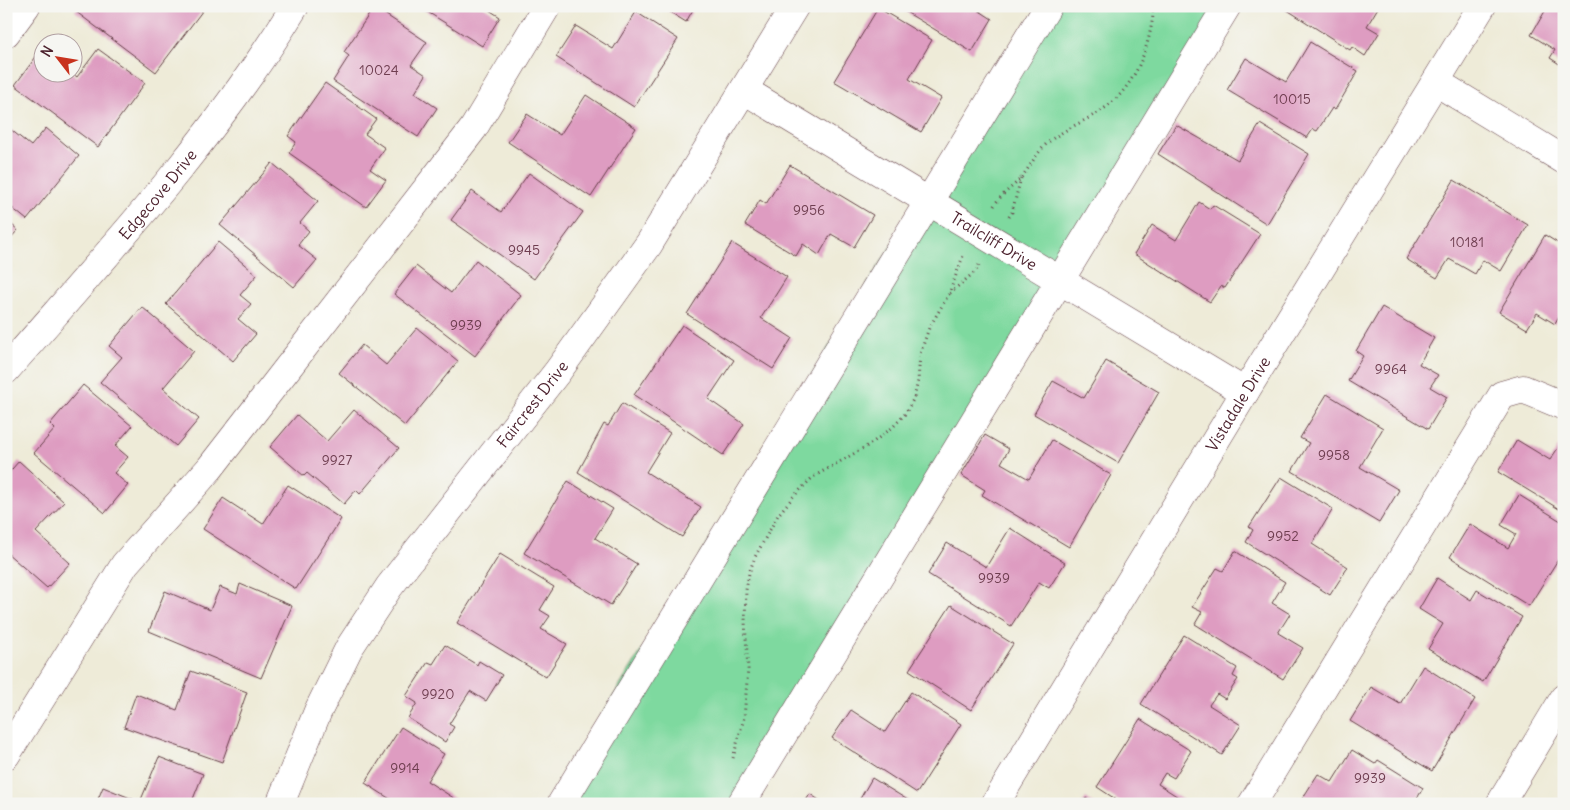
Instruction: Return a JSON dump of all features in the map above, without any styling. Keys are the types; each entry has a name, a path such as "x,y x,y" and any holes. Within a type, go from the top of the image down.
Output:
{"street":[{"path":"6,32 26,6"},
{"name":"Edgecove Drive","path":"6,370 194,151 237,94 295,6"},
{"path":"6,755 125,564 210,468 473,129 547,6"},
{"name":"Faircrest Drive","path":"280,804 318,711 349,648 389,587 558,371 649,244 796,6"},
{"path":"562,804 1048,6"},
{"path":"741,804 1227,6"},
{"name":"Vistadale Drive","path":"995,804 1244,392 1482,6"},
{"path":"1436,82 1564,160"},
{"name":"Trailcliff Drive","path":"744,90 1244,392"},
{"path":"1252,804 1502,395 1523,389 1564,406"},
{"path":"1500,804 1564,698"}],"path":[{"path":"1021,178 1036,156 1050,141 1110,104 1124,90 1147,47 1154,6"},
{"path":"732,763 744,718 748,669 745,622 746,590 749,572 755,557 778,515 813,477 869,446 892,428 905,414 914,398 918,381 920,354 929,328 949,294"}],"green space":[{"path":"1039,6 1224,6 741,804 547,804"}],"building":[{"path":"78,6 206,6 156,72 75,11"},
{"path":"418,6 483,6 500,17 482,46"},
{"path":"660,6 695,6 686,22"},
{"path":"896,6 972,6 992,19 972,52"},
{"path":"1281,6 1379,6 1367,26 1379,33 1365,56 1352,47 1350,50"},
{"path":"1548,6 1564,6 1564,67 1550,58 1555,50 1531,35"},
{"path":"374,7 427,42 411,65 426,75 415,93 437,108 418,137 333,81 349,56 344,52"},
{"path":"878,8 932,40 909,79 941,98 921,132 834,81"},
{"path":"636,12 678,39 634,107 556,57 576,26 613,49"},
{"path":"1310,42 1358,71 1335,110 1332,108 1317,131 1313,129 1307,138 1227,90 1246,58 1286,82"},
{"path":"98,49 145,83 98,147 15,85 32,62 32,82 82,82 82,70"},
{"path":"325,83 376,119 365,134 385,148 370,169 386,180 366,207 289,153 296,142 288,136"},
{"path":"586,95 636,128 591,197 508,142 527,114 560,135"},
{"path":"1260,124 1309,154 1267,224 1158,154 1176,125 1238,160"},
{"path":"46,128 79,156 27,220 6,203 6,133 10,129 31,146"},
{"path":"272,163 318,201 300,223 309,231 298,245 317,260 294,287 220,225"},
{"path":"790,165 873,215 854,247 831,234 819,255 803,244 796,256 745,225 760,200 766,204"},
{"path":"529,173 583,212 534,279 451,220 472,191 501,212"},
{"path":"1454,180 1528,225 1501,271 1483,260 1475,274 1449,259 1437,278 1406,259"},
{"path":"1199,202 1210,209 1213,205 1260,234 1225,288 1221,286 1210,302 1134,254 1152,225 1176,240"},
{"path":"6,220 18,230 6,243"},
{"path":"1545,235 1564,247 1564,313 1562,312 1555,324 1537,313 1527,329 1499,312"},
{"path":"218,242 257,275 240,295 251,304 238,319 256,334 233,361 166,304"},
{"path":"732,243 787,277 761,318 792,338 773,369 687,314"},
{"path":"476,260 521,295 475,356 394,294 416,266 451,293"},
{"path":"142,307 194,351 163,388 199,419 176,446 100,382 122,357 109,346"},
{"path":"1382,307 1434,338 1419,364 1438,375 1430,387 1447,397 1428,429 1348,381 1363,356 1356,351"},
{"path":"682,325 734,360 708,399 744,424 723,455 634,395"},
{"path":"417,328 458,361 405,426 339,373 362,345 386,365"},
{"path":"1106,361 1159,392 1118,463 1034,414 1053,381 1084,398"},
{"path":"83,385 132,426 115,446 128,457 114,473 128,485 105,513 34,453 55,429 50,424"},
{"path":"1327,394 1383,428 1360,467 1399,490 1379,523 1292,471 1309,443 1300,438"},
{"path":"622,403 670,433 646,472 701,507 682,537 578,472 604,424 608,426"},
{"path":"354,410 399,448 360,494 356,490 344,504 307,473 304,476 270,447 297,415 327,441"},
{"path":"985,435 1009,449 1001,463 1029,479 1052,440 1111,475 1069,547 982,495 985,490 961,475"},
{"path":"1564,439 1564,512 1498,472 1517,440 1550,460"},
{"path":"19,461 64,502 36,532 70,563 47,588 6,552 6,476"},
{"path":"1281,477 1333,509 1312,544 1348,567 1330,595 1246,542 1253,530 1249,527"},
{"path":"568,481 613,509 595,538 637,564 611,605 524,553"},
{"path":"288,485 341,519 296,589 203,529 223,498 263,524"},
{"path":"1519,495 1564,523 1564,550 1529,606 1450,557 1470,524 1508,548 1516,534 1501,525"},
{"path":"1010,528 1065,563 1049,588 1039,582 1011,626 928,574 947,543 986,567"},
{"path":"1235,551 1285,582 1272,603 1290,614 1278,633 1303,648 1283,679 1195,624 1202,612 1192,607 1217,568 1223,571"},
{"path":"500,554 554,587 540,610 550,616 541,629 567,644 546,677 457,623"},
{"path":"1437,578 1471,600 1477,590 1522,617 1483,682 1428,649 1443,624 1419,609"},
{"path":"240,584 292,606 261,678 149,631 165,591 210,610 220,587 237,594"},
{"path":"951,605 1013,644 971,710 909,670"},
{"path":"1184,635 1237,668 1233,676 1238,679 1225,699 1217,694 1209,705 1241,725 1222,755 1141,704"},
{"path":"445,645 477,665 479,661 502,675 486,701 470,691 449,724 454,727 445,742 408,718 417,703 406,696 428,662 433,664"},
{"path":"1423,666 1475,699 1432,771 1350,721 1371,687 1400,704"},
{"path":"191,671 247,692 222,762 124,727 136,694 177,710"},
{"path":"911,692 961,724 917,793 832,738 851,710 885,732"},
{"path":"1140,719 1191,751 1174,778 1165,773 1158,784 1189,804 1123,804 1097,787"},
{"path":"401,727 444,754 427,781 463,804 398,804 365,783"},
{"path":"1352,750 1375,764 1378,760 1423,788 1414,804 1299,804 1318,774 1332,782"},
{"path":"159,757 203,774 191,804 96,804 103,787 140,802"},
{"path":"872,778 911,802 910,804 857,804"},
{"path":"810,794 825,804 804,804"},
{"path":"1086,798 1094,804 1082,804"}]}
